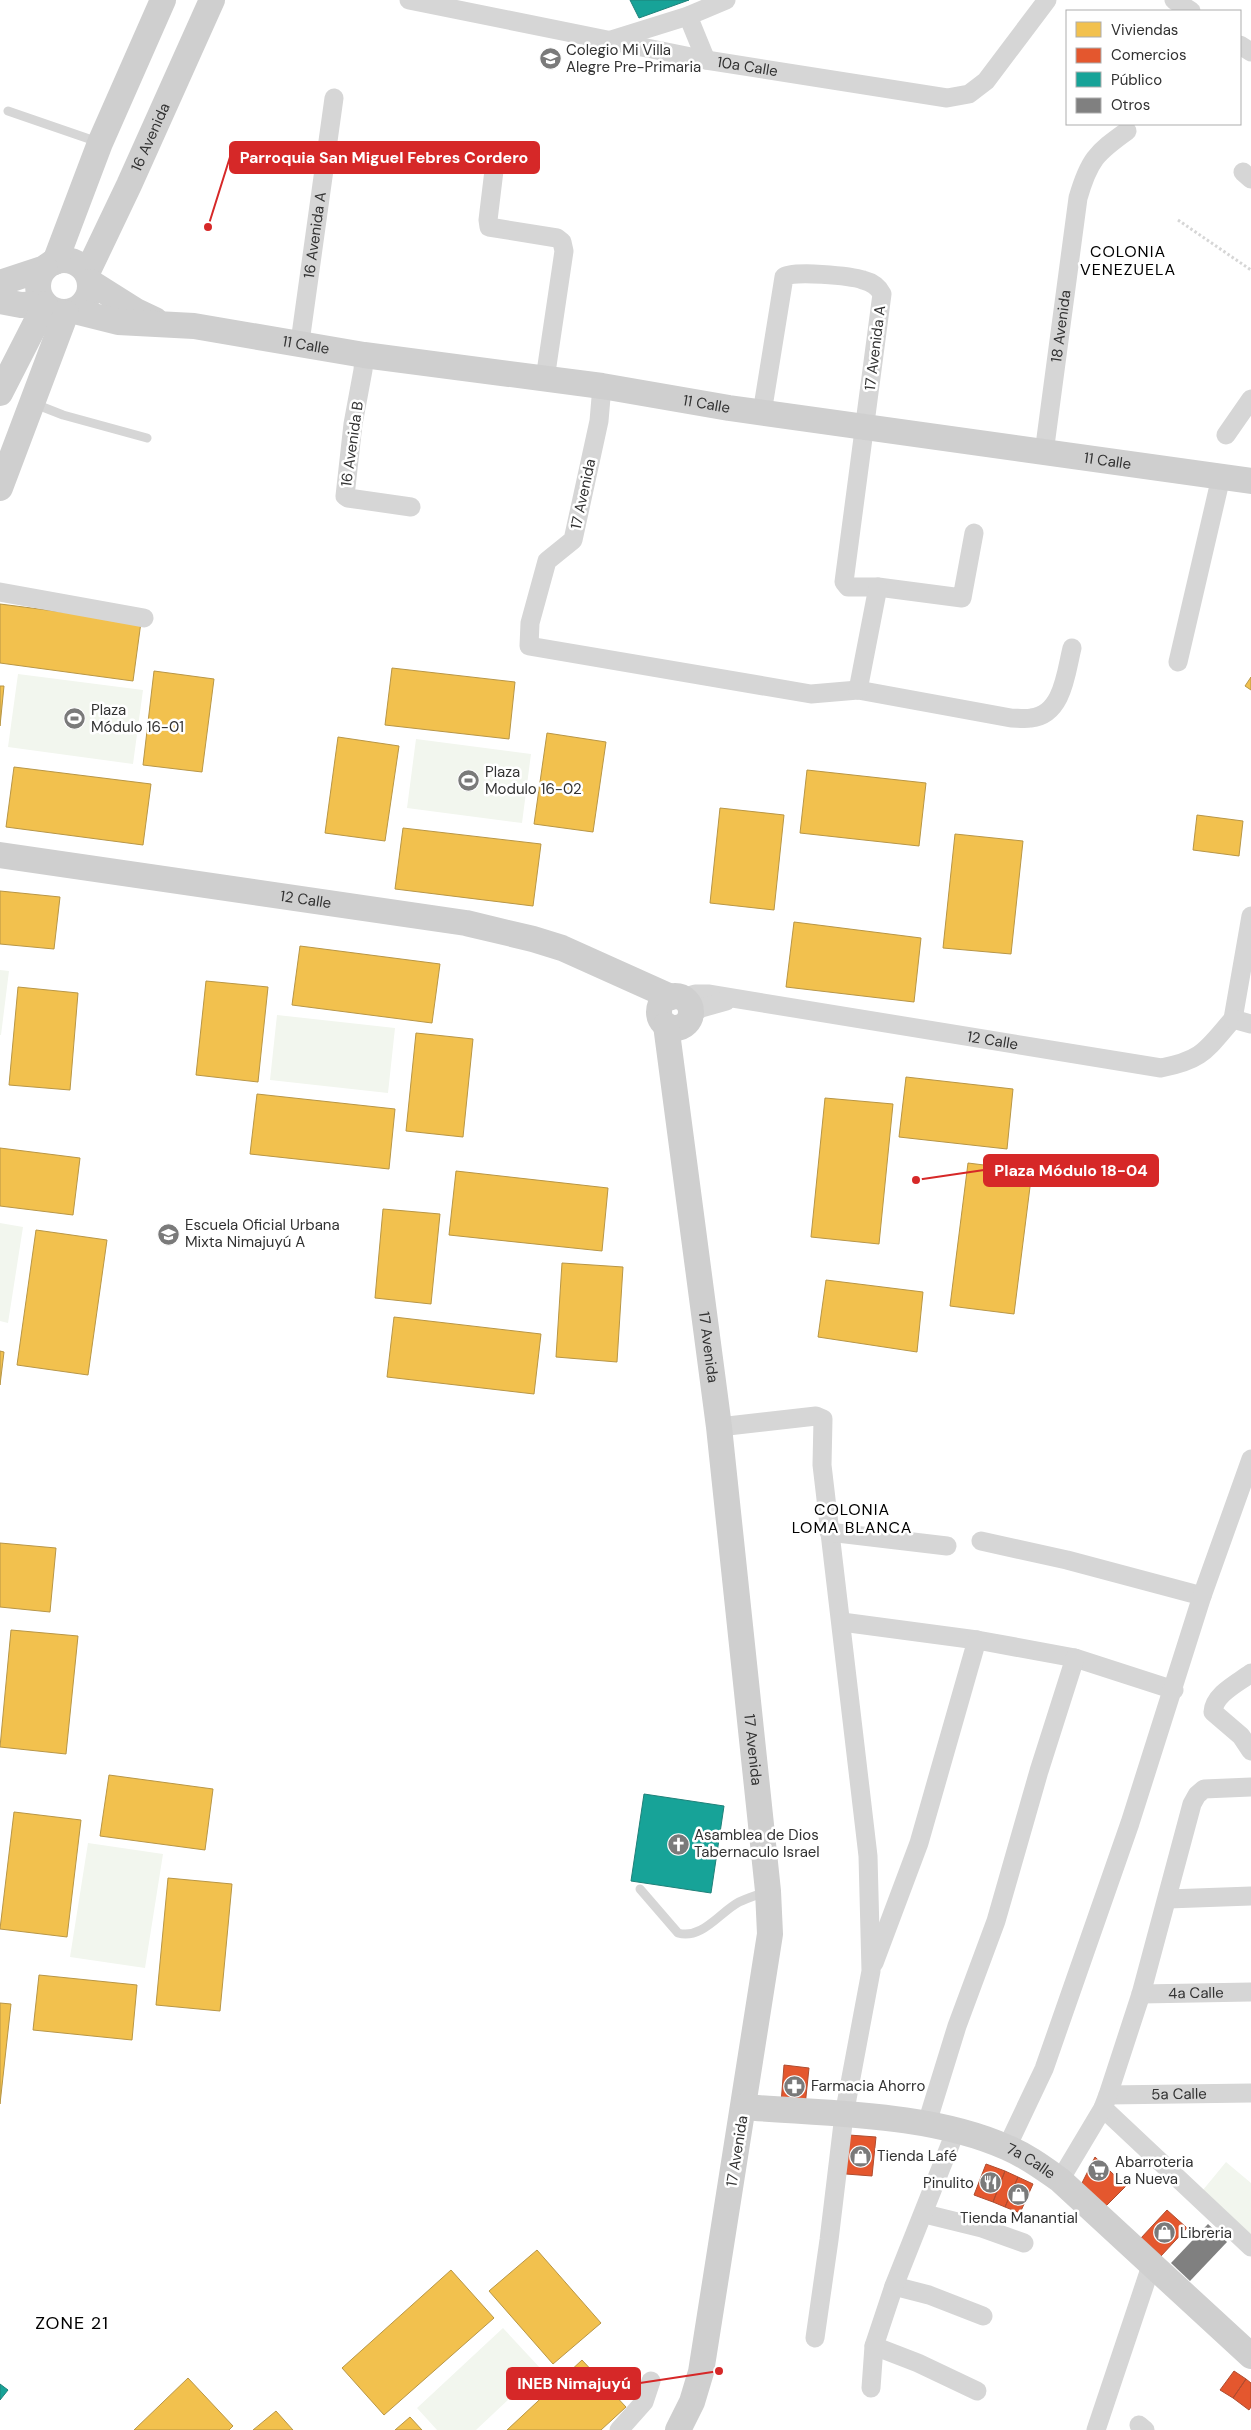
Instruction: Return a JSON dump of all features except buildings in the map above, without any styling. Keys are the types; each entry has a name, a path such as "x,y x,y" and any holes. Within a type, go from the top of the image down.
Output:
{"street":[{"path":"57,308 38,286 50,265 100,143 163,0"},
{"name":"16 Avenida","path":"89,277 212,0"},
{"name":"10a Calle","path":"409,0 706,60 932,98 947,98 969,94 986,81 1047,0"},
{"path":"610,41 688,16 726,0"},
{"path":"1174,0 1189,10"},
{"path":"688,16 706,60"},
{"name":"16 Avenida A","path":"300,342 334,98"},
{"name":"18 Avenida","path":"1044,453 1078,198 1086,170 1093,159 1105,147 1128,131"},
{"path":"496,154 488,220 489,227 558,238 562,242 564,251 545,379"},
{"path":"0,283 50,265 73,262 89,277 87,300 57,308 0,393"},
{"name":"17 Avenida A","path":"762,412 784,277 792,274 863,279 879,288 882,294 844,582 848,586 878,587"},
{"name":"11 Calle","path":"89,277 136,311 163,324"},
{"name":"11 Calle","path":"0,302 57,308 118,322 194,326 300,342 364,355 602,386 864,427 1251,481"},
{"path":"0,488 33,402 57,308"},
{"name":"16 Avenida B","path":"364,355 364,370 353,424 345,496 411,507"},
{"name":"17 Avenida","path":"602,386 598,421 573,540 547,561 530,623 529,646 811,694 858,690"},
{"path":"1226,435 1251,399"},
{"path":"1178,662 1221,477"},
{"path":"974,533 963,597 878,587 858,690 1001,716 1033,718 1050,709 1060,696 1072,648"},
{"path":"0,592 144,618"},
{"name":"12 Calle","path":"0,855 466,923 562,948 605,969 675,1013 735,998 1161,1068 1185,1063 1199,1057 1232,1019"},
{"path":"1251,916 1232,1019 1251,1024"},
{"name":"17 Avenida","path":"675,1013 671,1063 719,1427 768,1891 770,1934 701,2372 692,2402 678,2430"},
{"path":"719,1427 816,1416 823,1419 822,1465 842,1622 868,1856 871,1971"},
{"path":"1007,2147 1044,2069 1174,1690 1202,1596 1251,1459"},
{"path":"830,1532 947,1546"},
{"path":"981,1541 1068,1560 1202,1596"},
{"path":"842,1622 977,1640 1075,1658 1174,1690"},
{"path":"815,2338 844,2115 871,1971 919,1843 977,1640"},
{"path":"927,2123 957,2026 996,1921 1075,1658"},
{"path":"1251,1673 1218,1698 1214,1705 1214,1712 1241,1736 1251,1751"},
{"path":"1060,2180 1105,2101 1141,1994 1192,1804 1204,1788 1248,1784"},
{"path":"1168,1899 1251,1896"},
{"name":"4a Calle","path":"1141,1994 1251,1992"},
{"name":"5a Calle","path":"1105,2101 1251,2093"},
{"path":"1105,2101 1251,2247"},
{"name":"7a Calle","path":"744,2107 927,2123 956,2130 1007,2147 1032,2160 1060,2180 1251,2356"},
{"path":"870,2388 874,2346 894,2286 925,2214 956,2130"},
{"path":"925,2214 982,2228 1024,2243"},
{"path":"1096,2430 1152,2263"},
{"path":"894,2286 930,2295 983,2316"},
{"path":"874,2346 918,2363 977,2391"},
{"path":"619,2430 644,2402 651,2381"}],"lane":[{"path":"8,111 100,143"},
{"path":"33,402 63,415 147,438"},
{"path":"640,1890 678,1933 685,1935 694,1934 739,1902 768,1891"}],"path":[{"path":"1178,220 1251,270"}],"shaded area":[{"name":"Plaza Módulo 16-01","path":"18,674 143,690 133,764 8,747"},
{"name":"Plaza Modulo 16-02","path":"416,739 531,754 522,823 407,808"},
{"path":"0,970 9,971 1,1035 0,1035"},
{"path":"277,1015 395,1028 388,1093 270,1080"},
{"path":"0,1223 23,1227 8,1323 0,1321"},
{"path":"88,1843 163,1854 145,1968 70,1957"},
{"path":"1226,2162 1251,2183 1251,2240 1198,2196"},
{"path":"503,2328 541,2369 476,2430 437,2430 417,2408"}],"place":[{"name":"Colegio Mi Villa Alegre Pre-Primaria","path":"550,59"},
{"name":"Parroquia San Miguel Febres Cordero","path":"208,227"},
{"name":"Plaza Módulo 16-01","path":"75,719"},
{"name":"Plaza Modulo 16-02","path":"469,781"},
{"name":"Plaza Módulo 18-04","path":"916,1180"},
{"name":"Escuela Oficial Urbana Mixta Nimajuyú A","path":"169,1234"},
{"name":"Asamblea de Dios Tabernaculo Israel","path":"678,1844"},
{"name":"Farmacia Ahorro","path":"795,2086"},
{"name":"Tienda Lafé","path":"861,2156"},
{"name":"Abarroteria La Nueva","path":"1099,2171"},
{"name":"Pinulito","path":"990,2183"},
{"name":"Tienda Manantial","path":"1019,2195"},
{"name":"Libreria","path":"1164,2233"},
{"name":"INEB Nimajuyú","path":"719,2371"}],"district":[{"name":"COLONIA VENEZUELA","path":"1128,260"},
{"name":"COLONIA LOMA BLANCA","path":"852,1518"},
{"name":"ZONE 21","path":"72,2323"}]}
